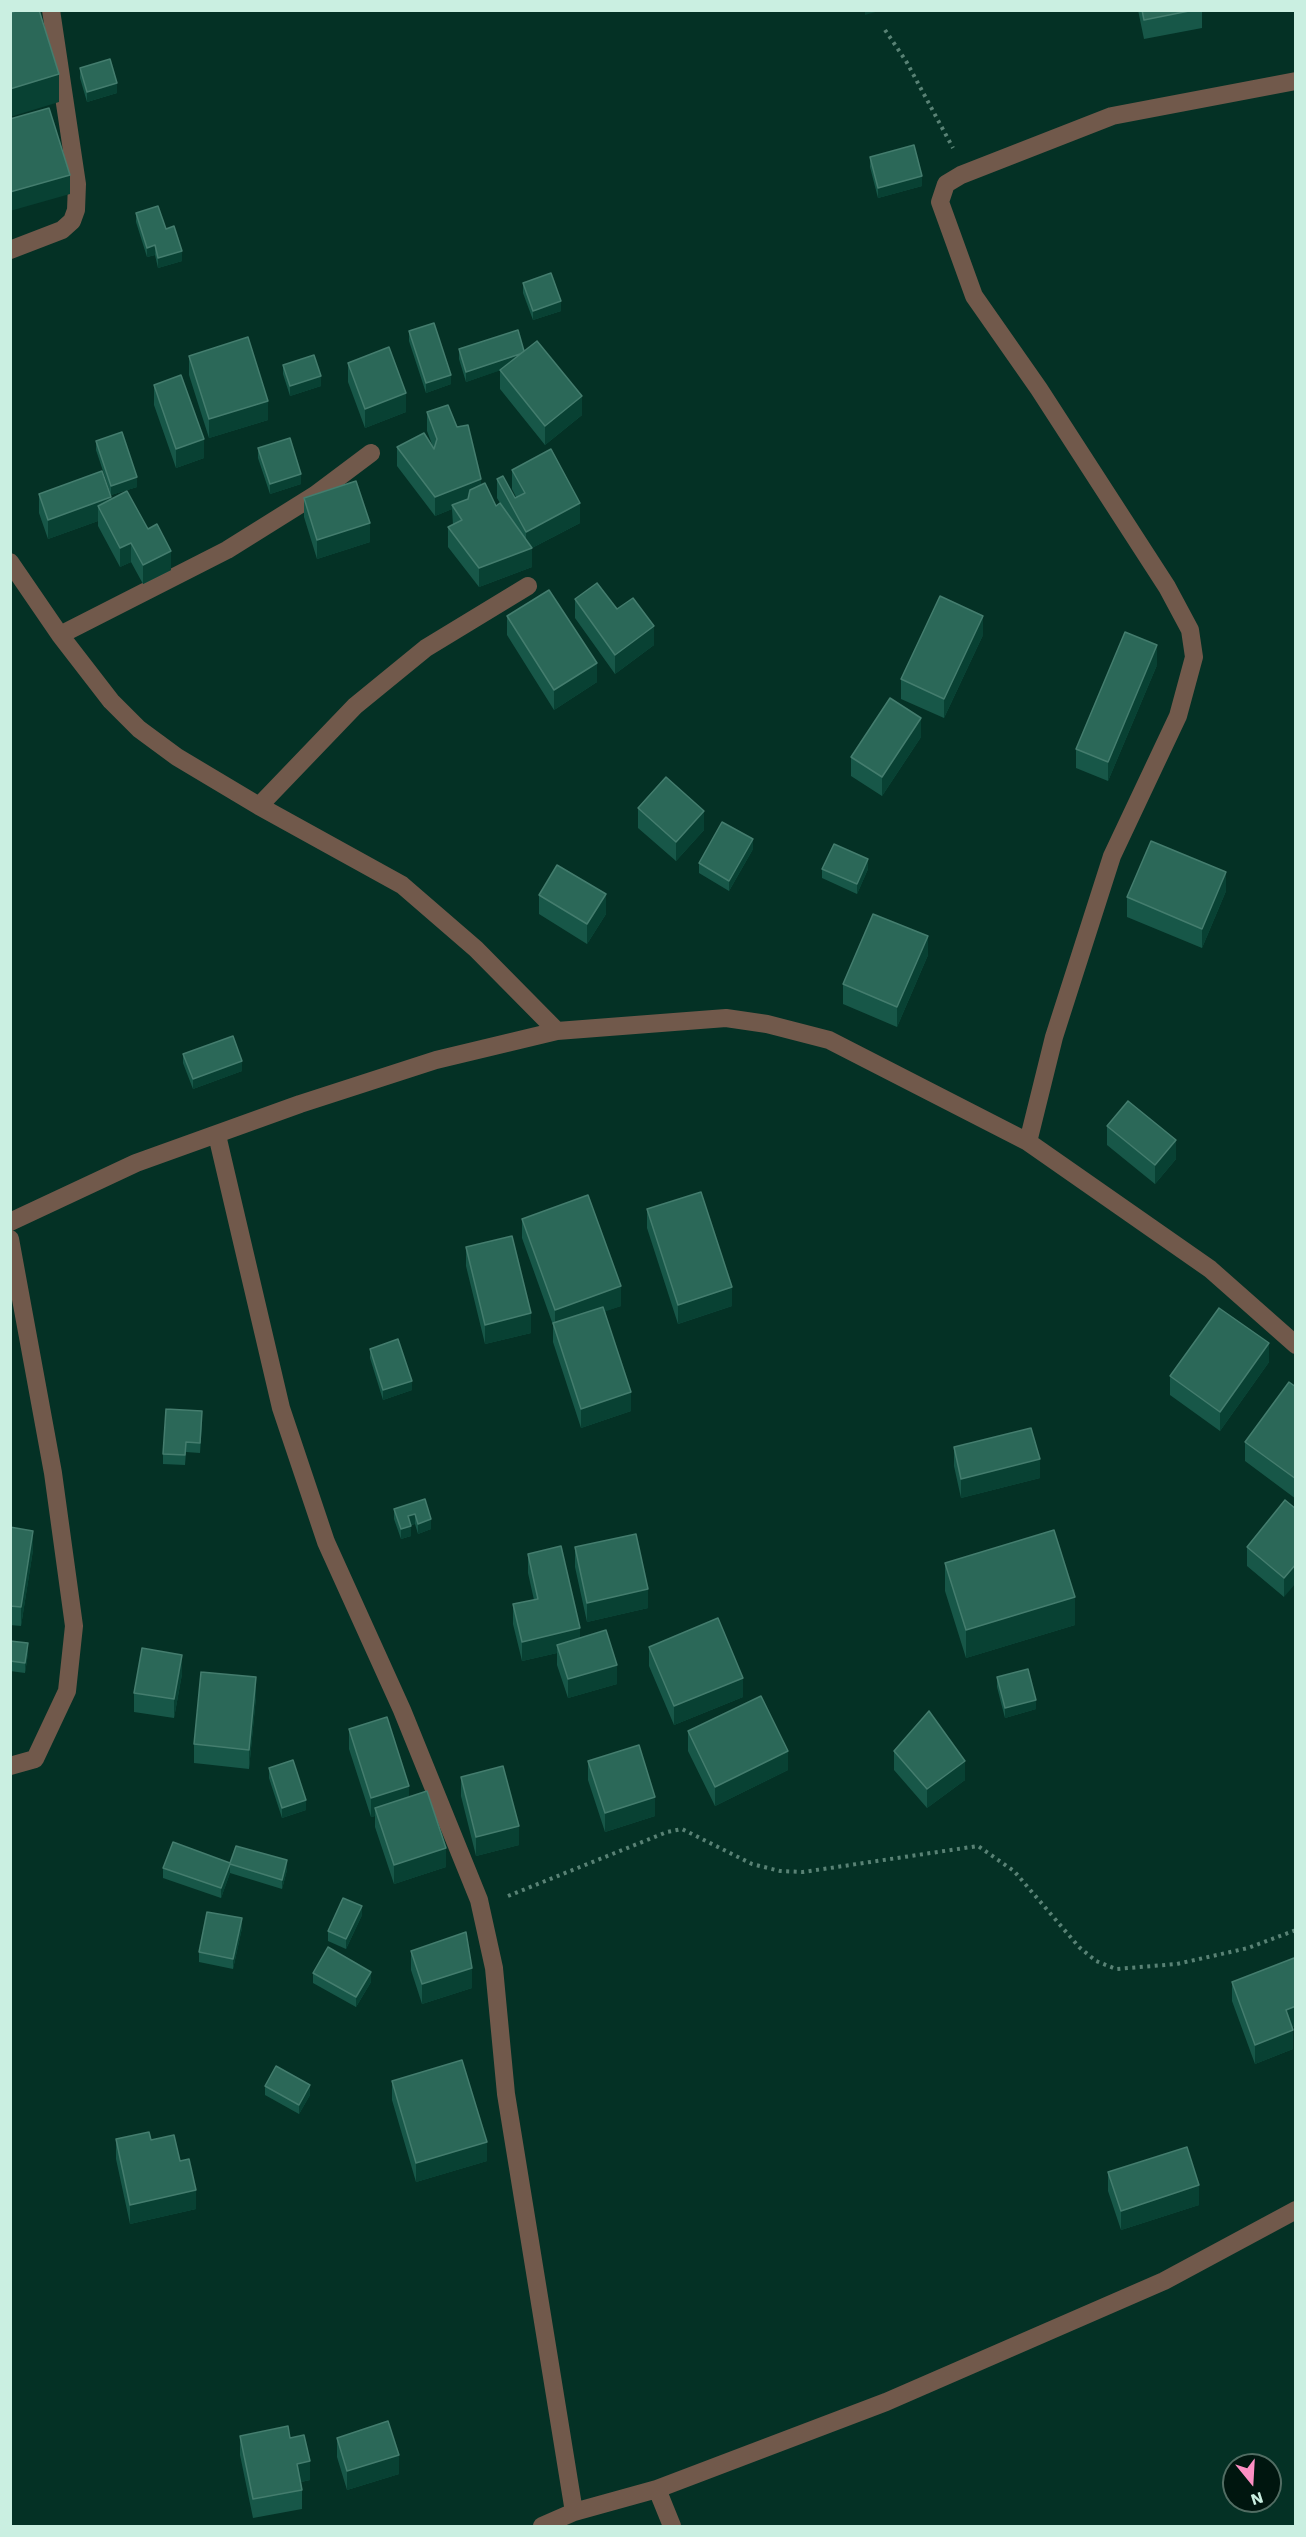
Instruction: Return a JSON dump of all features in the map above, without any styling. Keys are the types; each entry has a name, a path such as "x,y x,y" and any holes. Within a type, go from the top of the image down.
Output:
{"street":[{"path":"10,250 62,230 72,221 76,210 77,184 51,10"},
{"path":"1028,1142 1054,1037 1112,856 1178,716 1194,657 1190,630 1167,587 1039,389 974,296 940,202 946,184 967,172 1112,116 1296,81"},
{"path":"60,635 228,550 315,495 371,453"},
{"path":"10,562 60,635 111,701 139,729 177,757 259,806 402,885 476,949 556,1030"},
{"path":"259,806 355,706 426,648 528,586"},
{"path":"13,1217 136,1163 300,1104 436,1060 556,1030 726,1018 767,1024 829,1040 1028,1142 1210,1269 1296,1345"},
{"path":"217,1135 281,1408 326,1542 402,1710 480,1908 494,1968 506,2094 574,2512"},
{"path":"10,1239 53,1473 74,1626 68,1691 35,1759 10,1766"},
{"path":"542,2526 574,2512 657,2489 907,2393 1164,2281 1296,2210"},
{"path":"657,2489 672,2526"}],"path":[{"path":"885,30 906,61 967,172"},
{"path":"480,1908 667,1832 682,1829 752,1864 780,1871 803,1872 978,1846 1014,1871 1079,1947 1096,1961 1116,1969 1177,1964 1248,1948 1296,1930"}],"building":[{"path":"18,10 39,10 59,74 10,89 10,13"},
{"path":"1142,10 1194,10 1144,20"},
{"path":"110,59 117,83 87,92 80,68"},
{"path":"49,108 70,175 10,192 10,119"},
{"path":"914,145 922,176 878,188 870,157"},
{"path":"158,206 166,229 174,226 182,251 158,258 155,245 147,248 136,213"},
{"path":"551,273 561,301 533,311 523,283"},
{"path":"434,323 451,375 426,383 409,331"},
{"path":"518,330 524,351 466,372 459,349"},
{"path":"248,337 268,401 209,419 189,356"},
{"path":"537,341 582,396 545,426 500,370"},
{"path":"389,347 406,393 365,409 348,363"},
{"path":"314,355 321,376 290,386 283,365"},
{"path":"181,375 204,439 176,449 154,385"},
{"path":"448,405 457,427 468,425 481,479 435,497 397,447 424,433 434,449 437,439 427,412"},
{"path":"122,432 137,477 111,486 96,441"},
{"path":"290,438 301,474 270,484 258,448"},
{"path":"551,449 580,503 526,532 497,479 503,476 515,498 525,493 512,470"},
{"path":"102,471 111,497 48,520 39,494"},
{"path":"356,481 370,523 317,540 304,498"},
{"path":"485,483 496,506 500,503 532,548 479,568 448,527 462,520 452,505 468,499 470,490"},
{"path":"127,491 148,529 157,524 171,551 143,565 131,543 120,548 98,506"},
{"path":"597,583 617,609 633,598 654,626 615,655 575,599"},
{"path":"549,590 597,663 554,690 507,616"},
{"path":"940,596 983,616 944,699 901,679"},
{"path":"1125,632 1157,645 1108,762 1076,749"},
{"path":"890,698 921,718 882,777 851,757"},
{"path":"666,777 704,811 676,842 638,808"},
{"path":"722,822 753,839 729,881 699,863"},
{"path":"1151,841 1226,872 1202,929 1127,897"},
{"path":"834,844 868,859 857,884 822,869"},
{"path":"557,865 606,894 587,924 539,895"},
{"path":"873,914 928,936 897,1007 843,984"},
{"path":"233,1036 242,1061 193,1079 183,1054"},
{"path":"1128,1101 1176,1140 1155,1165 1107,1126"},
{"path":"701,1192 732,1287 678,1305 647,1209"},
{"path":"588,1195 621,1286 555,1310 522,1219"},
{"path":"512,1236 531,1313 485,1325 466,1247"},
{"path":"603,1307 631,1392 581,1409 553,1323"},
{"path":"1219,1308 1269,1343 1220,1412 1170,1376"},
{"path":"398,1339 412,1381 383,1390 370,1349"},
{"path":"1289,1382 1296,1387 1296,1479 1245,1442"},
{"path":"166,1409 202,1411 200,1443 186,1442 185,1455 163,1454"},
{"path":"1031,1428 1040,1459 961,1479 954,1447"},
{"path":"425,1499 431,1519 418,1524 415,1514 408,1516 411,1526 401,1529 394,1509"},
{"path":"1285,1500 1296,1509 1296,1564 1284,1578 1247,1547"},
{"path":"10,1527 33,1531 21,1607 10,1606"},
{"path":"1054,1530 1075,1597 966,1630 945,1563"},
{"path":"636,1534 648,1589 587,1603 575,1547"},
{"path":"561,1546 580,1628 522,1642 513,1604 538,1599 528,1554"},
{"path":"718,1618 743,1678 674,1706 649,1647"},
{"path":"606,1630 617,1665 568,1679 557,1645"},
{"path":"10,1641 28,1643 25,1663 10,1661"},
{"path":"142,1648 182,1655 174,1699 134,1693"},
{"path":"1028,1669 1036,1700 1005,1708 997,1677"},
{"path":"201,1672 256,1677 249,1750 194,1744"},
{"path":"761,1696 788,1751 715,1787 688,1731"},
{"path":"929,1711 965,1761 927,1789 894,1751"},
{"path":"387,1717 409,1786 371,1798 349,1729"},
{"path":"639,1745 655,1797 605,1813 588,1761"},
{"path":"293,1760 306,1800 282,1808 269,1768"},
{"path":"503,1766 519,1826 476,1837 461,1777"},
{"path":"427,1791 446,1848 394,1865 375,1808"},
{"path":"173,1842 230,1863 236,1846 287,1860 282,1880 230,1864 221,1888 163,1868"},
{"path":"343,1898 362,1906 346,1939 328,1931"},
{"path":"207,1912 242,1918 233,1959 199,1952"},
{"path":"466,1932 472,1968 422,1984 411,1951"},
{"path":"328,1947 371,1972 356,1997 313,1973"},
{"path":"1294,1958 1296,1962 1296,2006 1286,2010 1293,2030 1255,2045 1232,1982"},
{"path":"462,2060 487,2142 416,2163 392,2081"},
{"path":"276,2066 310,2085 299,2105 265,2086"},
{"path":"149,2132 151,2140 174,2135 180,2161 189,2159 196,2190 130,2205 116,2139"},
{"path":"1187,2147 1199,2185 1121,2211 1108,2172"},
{"path":"388,2421 399,2455 347,2471 337,2438"},
{"path":"288,2426 290,2438 304,2435 310,2461 297,2464 302,2490 253,2499 240,2436"}]}
